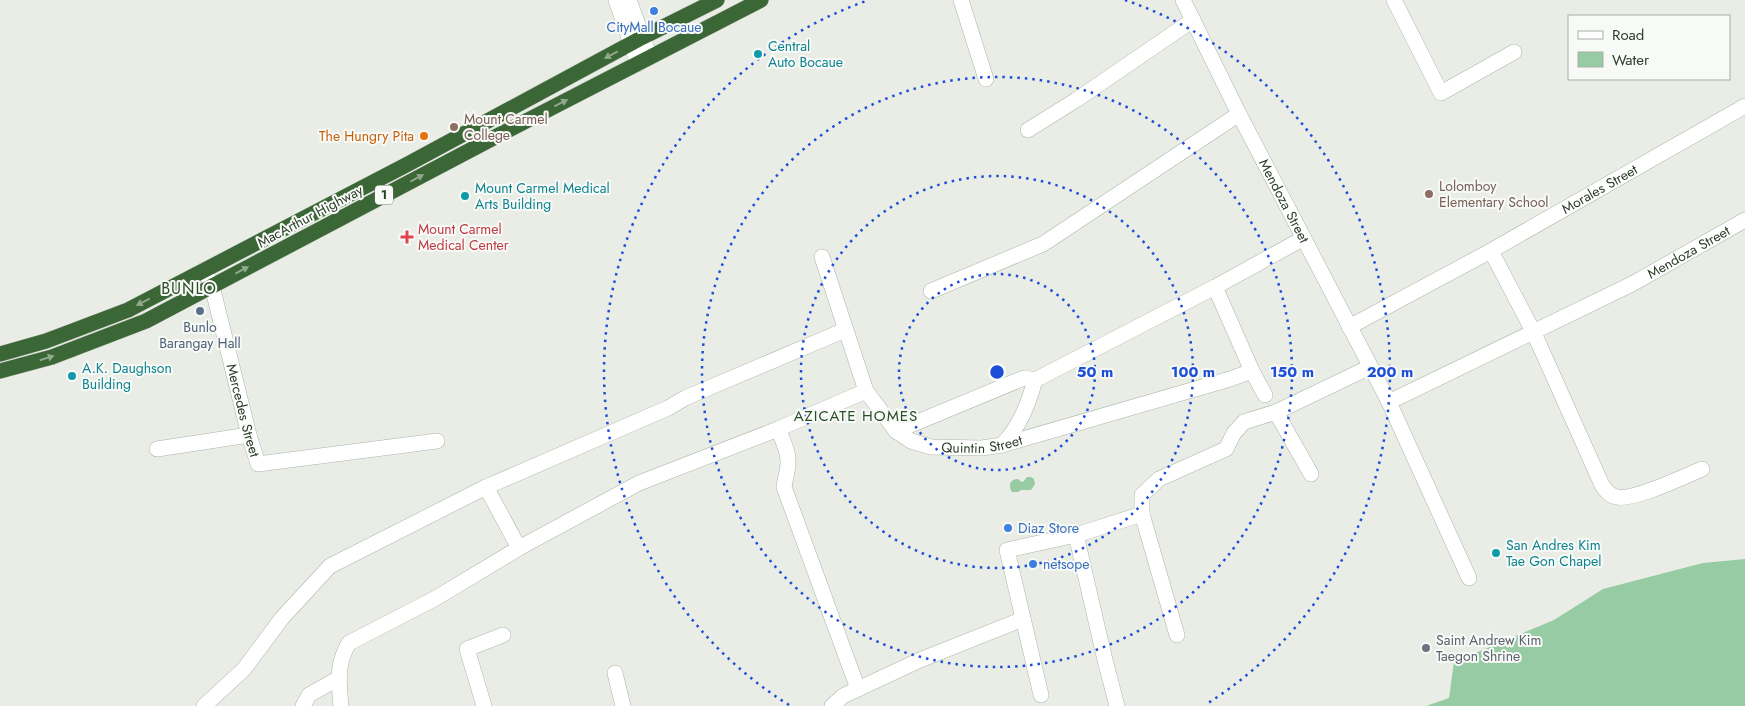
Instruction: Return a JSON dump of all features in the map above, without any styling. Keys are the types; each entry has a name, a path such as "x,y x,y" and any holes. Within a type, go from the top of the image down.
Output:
{"highway":[{"name":"MacArthur Highway","path":"0,354 46,341 128,310 717,0"},
{"name":"MacArthur Highway","path":"0,371 52,357 146,321 761,0"}],"street":[{"path":"616,0 637,41 644,61"},
{"path":"629,0 637,41"},
{"path":"961,0 986,79"},
{"name":"Mendoza Street","path":"1183,0 1239,114 1389,402 1469,578"},
{"path":"1394,0 1441,93 1514,52"},
{"path":"1028,130 1076,100 1193,20"},
{"name":"Morales Street","path":"1349,327 1491,251 1745,106"},
{"path":"931,291 1043,244 1239,114"},
{"name":"Mendoza Street","path":"1389,402 1632,284 1745,220"},
{"path":"896,431 1024,378 1035,380 1215,287 1304,238"},
{"path":"1491,251 1534,333 1602,485 1608,493 1615,497 1623,498 1633,496 1702,469"},
{"name":"Quintin Street","path":"822,257 866,391 896,431 911,441 931,447 982,448 1002,445 1252,371"},
{"name":"Mercedes Street","path":"204,270 212,286 248,435 258,464 437,441"},
{"path":"1215,287 1252,371 1265,395"},
{"path":"204,706 244,669 282,618 330,566 486,487 845,330"},
{"path":"1177,635 1142,514 1142,495 1159,479 1226,449 1234,433 1244,422 1276,412 1370,367"},
{"path":"1002,445 1012,434 1021,419 1028,405 1035,380"},
{"path":"341,706 339,678 341,655 349,643 436,598 519,548 639,483 778,429 866,391"},
{"path":"1276,412 1311,474"},
{"path":"778,429 789,464 784,487 858,689"},
{"path":"157,449 248,435"},
{"path":"486,487 519,548"},
{"path":"1041,695 1007,550 1076,535 1142,514"},
{"path":"1076,535 1117,706"},
{"path":"832,706 843,696 920,660 1023,620"},
{"path":"484,706 467,650 503,635"},
{"path":"615,673 624,706"},
{"path":"303,706 309,695 339,678"}],"water":[{"path":"1027,477 1034,479 1035,484 1031,490 1012,492 1010,483 1015,479 1023,482"},
{"path":"1745,559 1745,706 1426,706 1449,698 1454,662 1554,620 1603,589 1703,563"}],"place":[{"name":"CityMall Bocaue","path":"654,11"},
{"name":"Central Auto Bocaue","path":"758,54"},
{"name":"Mount Carmel College","path":"454,127"},
{"name":"The Hungry Pita","path":"424,136"},
{"name":"Lolomboy Elementary School","path":"1429,194"},
{"name":"Mount Carmel Medical Arts Building","path":"465,196"},
{"name":"Mount Carmel Medical Center","path":"407,237"},
{"name":"Bunlo Barangay Hall","path":"200,311"},
{"name":"A.K. Daughson Building","path":"72,376"},
{"name":"Diaz Store","path":"1008,528"},
{"name":"San Andres Kim Tae Gon Chapel","path":"1496,553"},
{"name":"netsope","path":"1033,564"},
{"name":"Saint Andrew Kim Taegon Shrine","path":"1426,648"}],"district":[{"name":"BUNLO","path":"189,288"},
{"name":"AZICATE HOMES","path":"856,416"}]}
